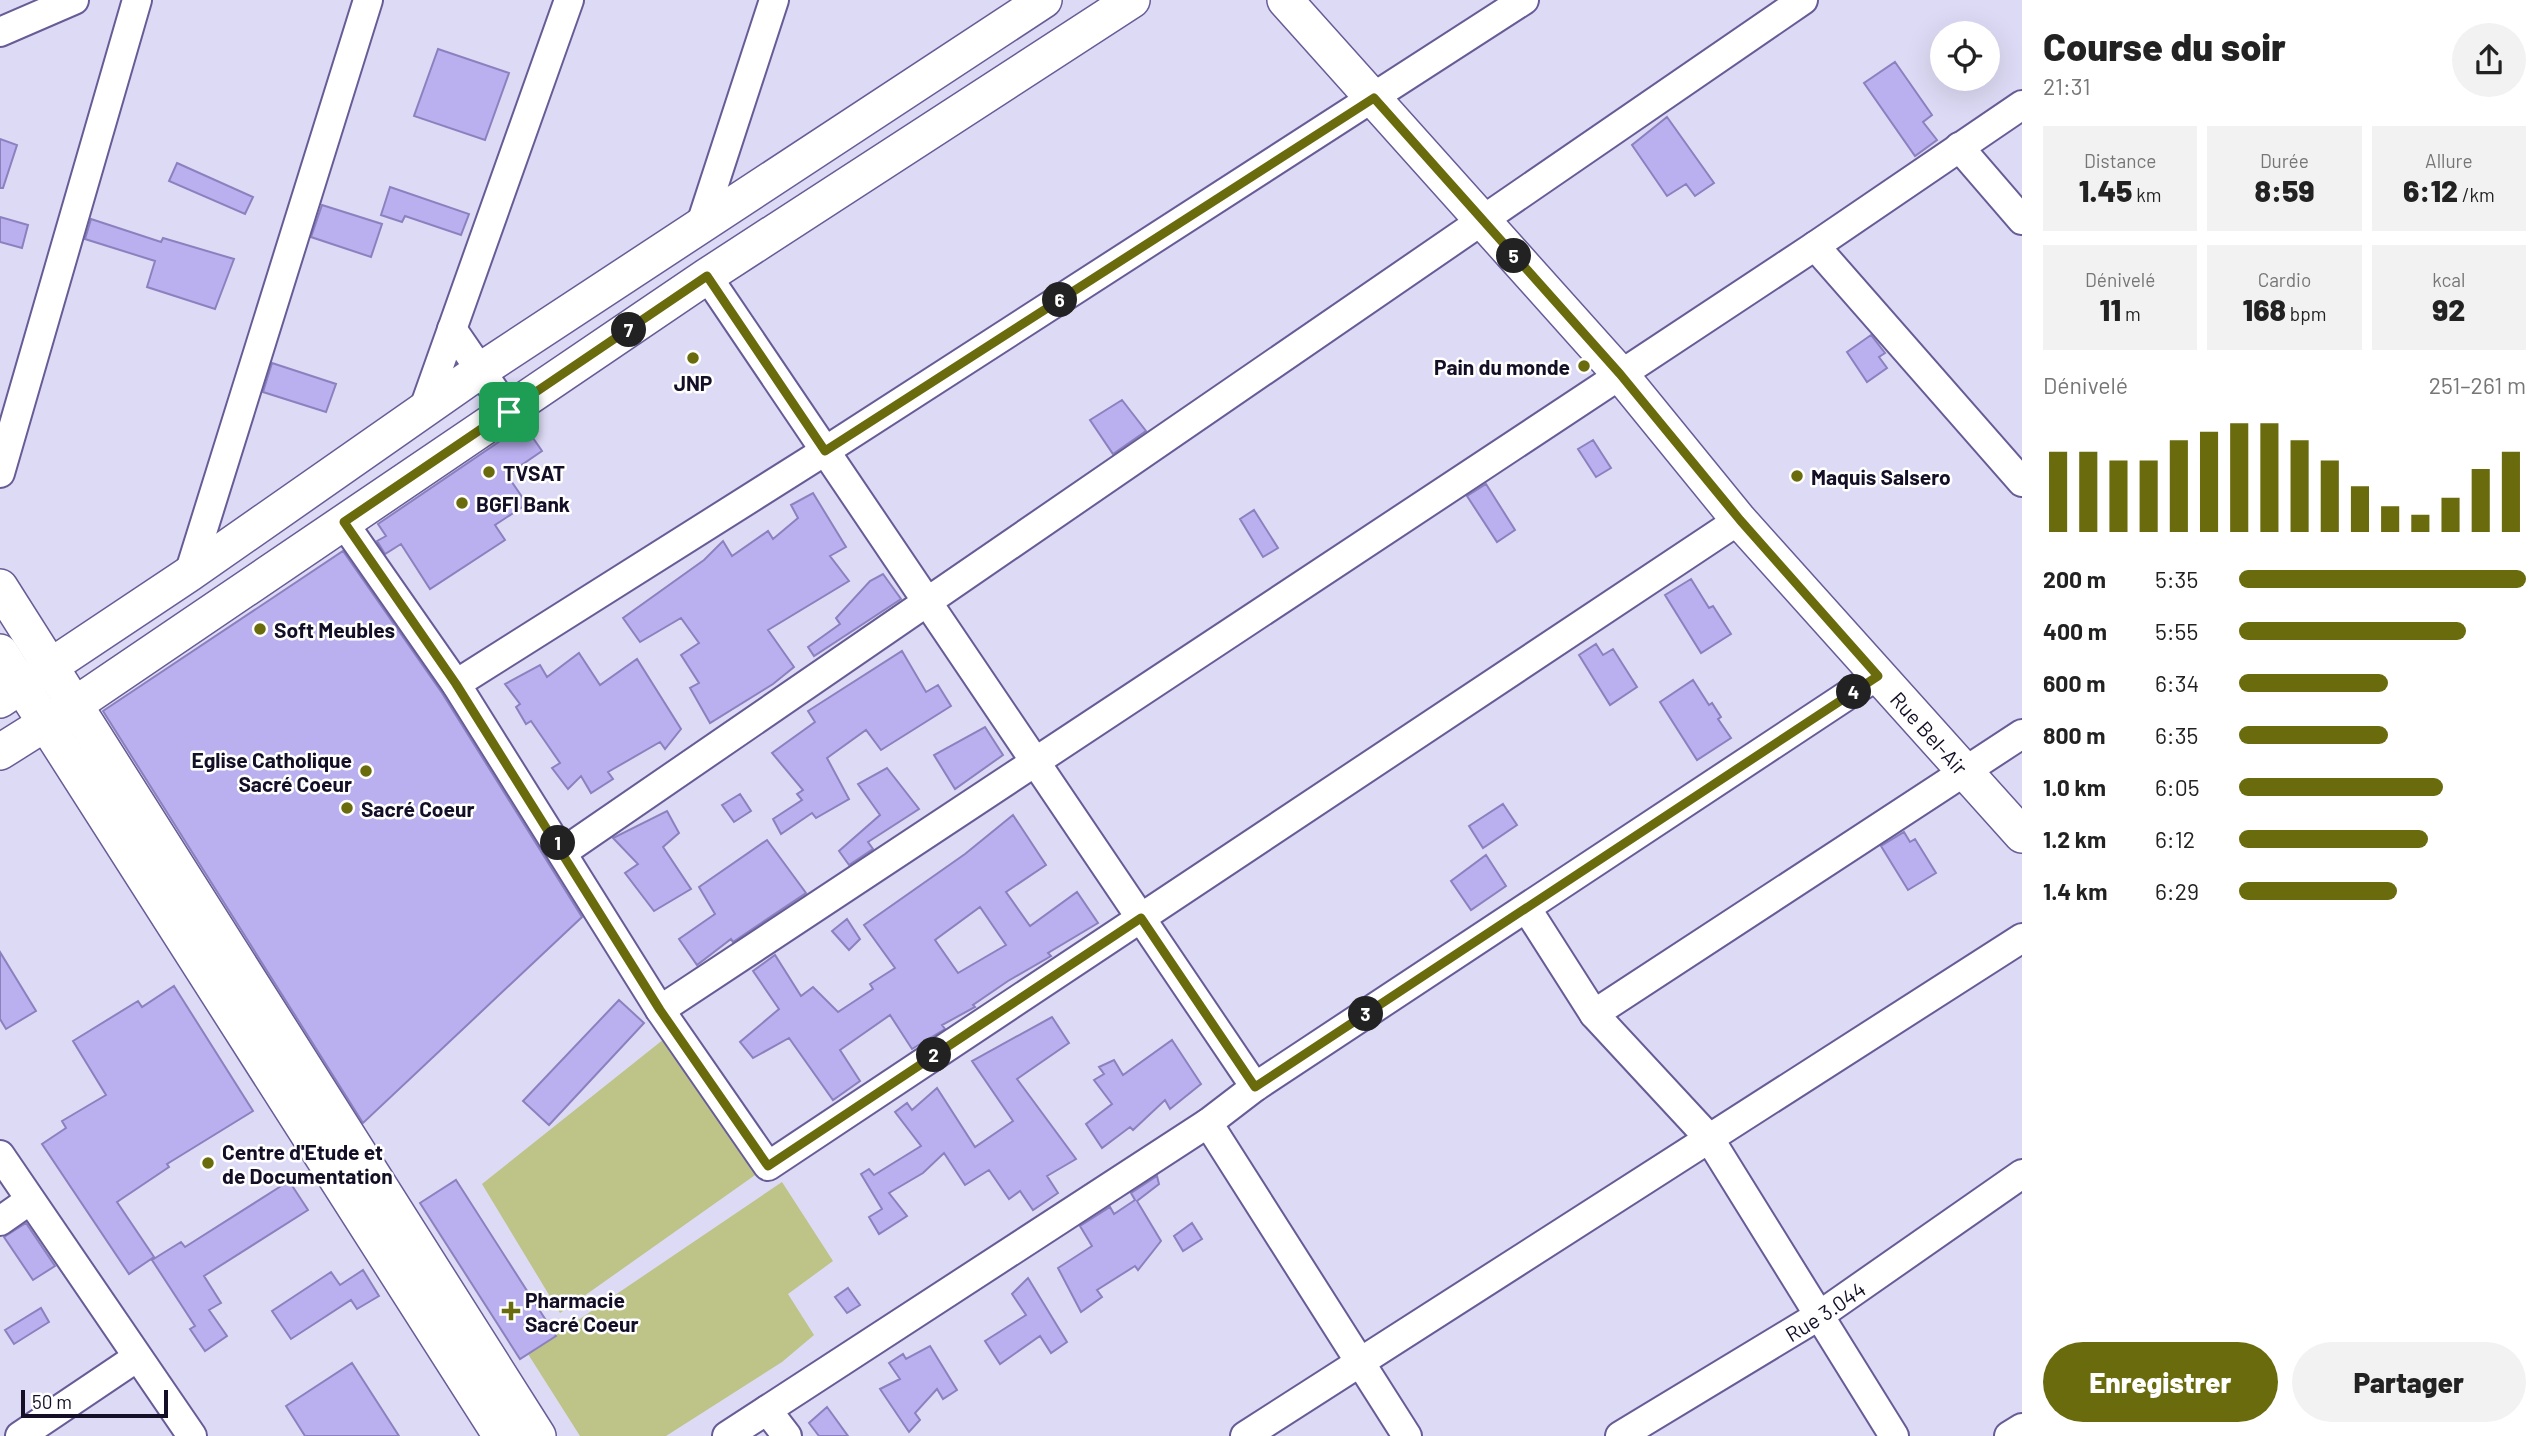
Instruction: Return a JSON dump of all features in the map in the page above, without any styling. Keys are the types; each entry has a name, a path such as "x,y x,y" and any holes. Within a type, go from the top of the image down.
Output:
{"main road":[{"path":"7,675 53,666 481,370 1044,0"},
{"path":"0,752 59,715 707,276 1132,0"},
{"name":"Rue Bel-Air","path":"1285,0 1620,374 1740,520 2022,835"},
{"path":"0,587 53,666 59,715 501,1436"},
{"path":"7,675 59,715 538,1436"}],"street":[{"path":"0,33 74,0"},
{"path":"0,473 137,0"},
{"path":"189,574 368,0"},
{"path":"423,411 569,0"},
{"path":"700,227 774,0"},
{"path":"456,684 825,451 1524,0"},
{"path":"563,852 928,603 1480,219 1803,0"},
{"path":"660,1010 1815,246 2022,104"},
{"path":"1959,147 2022,220"},
{"path":"1815,246 2022,482"},
{"path":"707,276 1255,1087"},
{"path":"452,329 509,412"},
{"path":"344,522 456,684 660,1010 768,1166 1740,520"},
{"path":"727,1436 1208,1123 1255,1087 1878,676"},
{"path":"1594,1014 2022,734"},
{"path":"1527,909 1594,1014 1709,1138 1894,1436"},
{"path":"1245,1436 2022,937"},
{"path":"1208,1123 1407,1436"},
{"path":"0,1155 136,1359 192,1436"},
{"name":"Rue 3.044","path":"1620,1436 1820,1315 2022,1174"},
{"path":"0,1221 30,1200"},
{"path":"20,1436 136,1359"},
{"path":"767,1410 787,1436"},
{"path":"2009,1436 2022,1428"}],"green space":[{"path":"669,1035 768,1166 560,1313 482,1184"},
{"path":"782,1182 833,1261 788,1294 814,1335 782,1362 666,1436 580,1436 528,1354"}],"building":[{"path":"438,49 509,73 485,140 414,116"},
{"path":"1895,62 1932,115 1923,122 1937,140 1915,156 1864,83"},
{"path":"1667,117 1714,183 1695,196 1686,184 1667,196 1632,145"},
{"path":"0,139 17,145 3,188 0,188"},
{"path":"177,163 253,197 245,214 169,181"},
{"path":"390,187 469,214 461,235 405,216 402,222 381,215"},
{"path":"322,205 382,224 371,257 311,237"},
{"path":"0,217 28,225 22,248 0,242"},
{"path":"91,219 161,242 163,238 234,259 215,309 147,287 155,261 85,239"},
{"path":"1871,335 1885,353 1879,357 1887,368 1867,382 1847,352"},
{"path":"272,363 336,384 326,412 263,392"},
{"path":"1122,400 1146,431 1113,454 1090,420"},
{"path":"531,420 537,431 531,435 542,451 507,475 527,504 495,525 505,540 430,589 401,544 385,554 377,541 386,536 378,524"},
{"path":"1593,440 1611,468 1596,477 1578,449"},
{"path":"1486,484 1515,530 1497,542 1467,496"},
{"path":"813,493 846,547 830,556 849,581 768,630 794,667 773,684 710,723 690,688 699,683 681,655 699,643 681,618 640,642 623,618 704,560 723,541 732,556 768,531 773,539 798,518 791,505"},
{"path":"1254,510 1278,548 1263,557 1240,519"},
{"name":"Sacré Coeur","path":"343,551 442,693 582,917 363,1123 103,711"},
{"path":"883,574 901,599 814,656 808,647 840,624 836,618 870,581"},
{"path":"1691,579 1709,608 1713,606 1731,634 1701,653 1665,595"},
{"path":"1596,644 1603,655 1613,649 1637,687 1610,705 1579,655"},
{"path":"902,651 926,692 938,685 951,706 881,750 866,730 827,758 849,799 816,818 812,813 781,834 773,819 802,800 797,794 803,790 772,753 815,722 808,711"},
{"path":"579,653 600,685 637,659 681,729 665,749 660,742 608,772 613,779 591,793 581,776 568,789 552,768 560,763 531,721 526,724 516,707 520,704 505,684 540,665 547,677"},
{"path":"1693,680 1709,705 1712,703 1721,717 1718,719 1731,738 1697,760 1660,702"},
{"path":"985,727 1003,755 955,789 934,755"},
{"path":"887,768 919,809 868,842 873,849 849,865 839,851 880,815 858,784"},
{"path":"740,794 751,811 734,822 722,805"},
{"path":"1503,804 1517,825 1483,848 1469,826"},
{"path":"667,811 679,833 663,847 691,889 654,911 625,873 638,864 613,838"},
{"path":"1013,815 1046,865 1006,892 1030,926 1077,892 1098,923 1048,953 1051,956 1008,981 973,1005 975,1007 942,1025 945,1029 912,1049 890,1015 840,1050 860,1081 833,1100 789,1038 753,1058 740,1042 779,1009 753,971 775,955 801,996 813,987 838,1012 873,989 870,984 895,968 864,925 965,854","holes":["980,907 1006,945 958,973 935,940"]},
{"path":"1904,832 1910,842 1915,839 1936,873 1908,890 1881,846"},
{"path":"767,840 806,893 733,942 731,939 697,965 679,939 715,914 699,887"},
{"path":"1486,855 1506,886 1471,910 1451,881"},
{"path":"847,919 860,939 849,950 832,931"},
{"path":"0,952 36,1011 6,1029 0,1019"},
{"path":"174,986 253,1111 167,1164 169,1167 117,1202 154,1257 129,1274 42,1144 66,1128 62,1121 106,1095 73,1041 138,1001 142,1007"},
{"path":"619,1000 644,1023 549,1125 523,1101"},
{"path":"1052,1017 1069,1043 1017,1079 1076,1159 1047,1176 1058,1193 1033,1210 1020,1191 1009,1199 989,1170 965,1185 944,1153 923,1173 889,1193 907,1216 879,1234 869,1217 882,1209 861,1174 869,1169 874,1175 921,1146 895,1112 907,1103 912,1110 937,1088 975,1147 1013,1121 972,1061"},
{"path":"1172,1040 1201,1084 1170,1109 1165,1100 1133,1130 1130,1127 1102,1148 1086,1124 1112,1104 1094,1080 1104,1074 1099,1067 1114,1060 1123,1075"},
{"path":"1157,1176 1159,1184 1137,1201 1161,1241 1138,1270 1135,1266 1097,1290 1102,1297 1081,1312 1058,1268 1092,1246 1080,1226 1110,1207 1114,1214 1135,1200 1131,1193"},
{"path":"456,1180 556,1336 520,1359 420,1203"},
{"path":"289,1181 308,1210 204,1276 221,1303 209,1310 227,1336 205,1351 190,1329 195,1326 152,1260 181,1242 185,1247"},
{"path":"26,1223 55,1266 33,1280 4,1237"},
{"path":"1192,1223 1202,1239 1183,1251 1174,1236"},
{"path":"363,1270 379,1296 357,1309 351,1300 291,1339 272,1311 331,1272 340,1285"},
{"path":"1028,1278 1067,1342 1051,1353 1040,1336 1000,1364 985,1341 1026,1315 1012,1294"},
{"path":"848,1288 860,1305 847,1313 835,1297"},
{"path":"41,1308 49,1322 14,1344 5,1330"},
{"path":"930,1346 957,1390 943,1399 937,1389 915,1413 920,1420 909,1432 880,1389 900,1379 889,1363 903,1354 906,1359"},
{"path":"352,1363 399,1436 305,1436 286,1406"},
{"path":"827,1407 848,1436 819,1436 809,1423"}],"place":[{"name":"JNP","path":"693,358"},
{"name":"Pain du monde","path":"1584,366"},
{"name":"TVSAT","path":"489,472"},
{"name":"Maquis Salsero","path":"1797,476"},
{"name":"BGFI Bank","path":"462,503"},
{"name":"Soft Meubles","path":"260,629"},
{"name":"Eglise Catholique Sacré Coeur","path":"366,771"},
{"name":"Sacré Coeur","path":"347,808"},
{"name":"Centre d'Etude et de Documentation","path":"208,1163"},
{"name":"Pharmacie Sacré Coeur","path":"511,1311"}],"route":[{"path":"1374,98 1620,374 1740,520 1878,676 1255,1087 1141,918 768,1166 660,1010 456,684 344,522 509,412 707,276 825,451 1374,98"}]}
